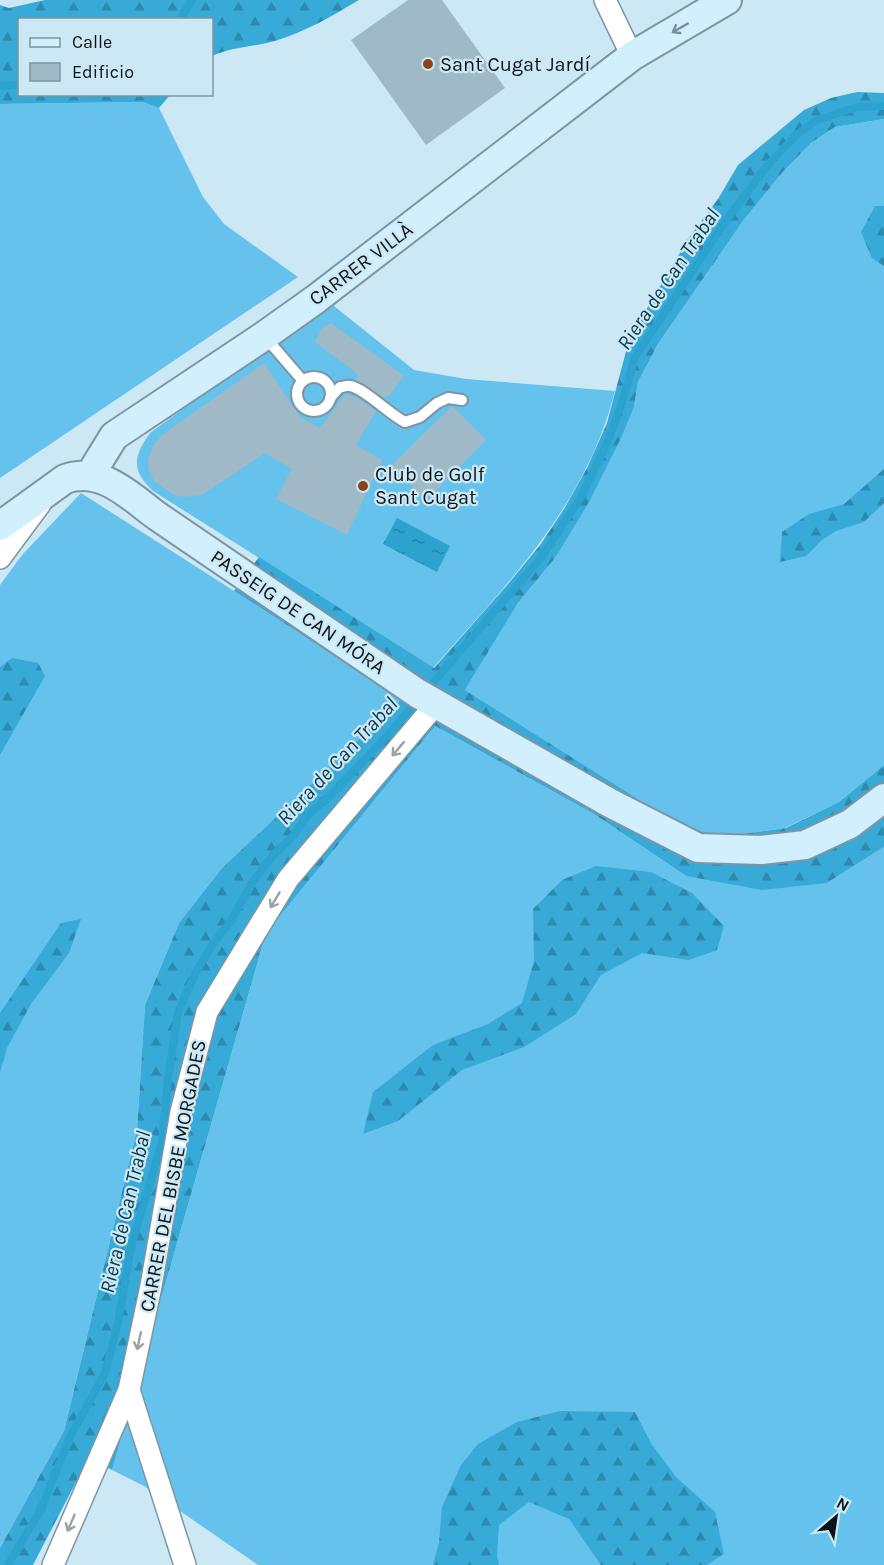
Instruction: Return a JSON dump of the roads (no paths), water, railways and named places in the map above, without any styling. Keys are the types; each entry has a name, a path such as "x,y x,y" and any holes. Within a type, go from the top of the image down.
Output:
{"street":[{"path":"605,0 632,56"},
{"name":"CARRER VILLÀ","path":"90,475 114,436 326,292 632,56 728,0"},
{"path":"0,526 65,479 77,475 90,475"},
{"name":"PASSEIG DE CAN MÓRA","path":"90,475 122,490 428,700 610,803 698,848 761,850 805,846 850,824 884,798"},
{"path":"0,558 49,492"},
{"name":"CARRER DEL BISBE MORGADES","path":"53,1565 129,1390 151,1286 182,1112 207,1012 288,879 428,700"},
{"path":"129,1390 185,1565"}],"lane":[{"path":"264,336 303,381"},
{"path":"330,398 330,388 322,379 311,377 299,386 298,400 306,409 320,410 340,387 351,386 363,392 394,417 405,422 420,417 437,403 448,398 462,399"}],"water":[{"path":"397,518 450,546 437,572 383,544"}],"waterway":[{"path":"181,18 192,0"},
{"path":"0,86 18,84"},
{"name":"Riera de Can Trabal","path":"8,1565 41,1509 69,1439 105,1373 118,1323 131,1247 162,1142 178,1012 197,970 232,919 252,883 273,855 294,835 306,817 336,790 386,737 540,559 581,497 605,448 621,406 635,357 725,222 766,167 796,135 817,120 857,107 884,106"}],"place":[{"name":"Sant Cugat Jardí","path":"428,64"},
{"name":"Club de Golf Sant Cugat","path":"363,486"}]}
